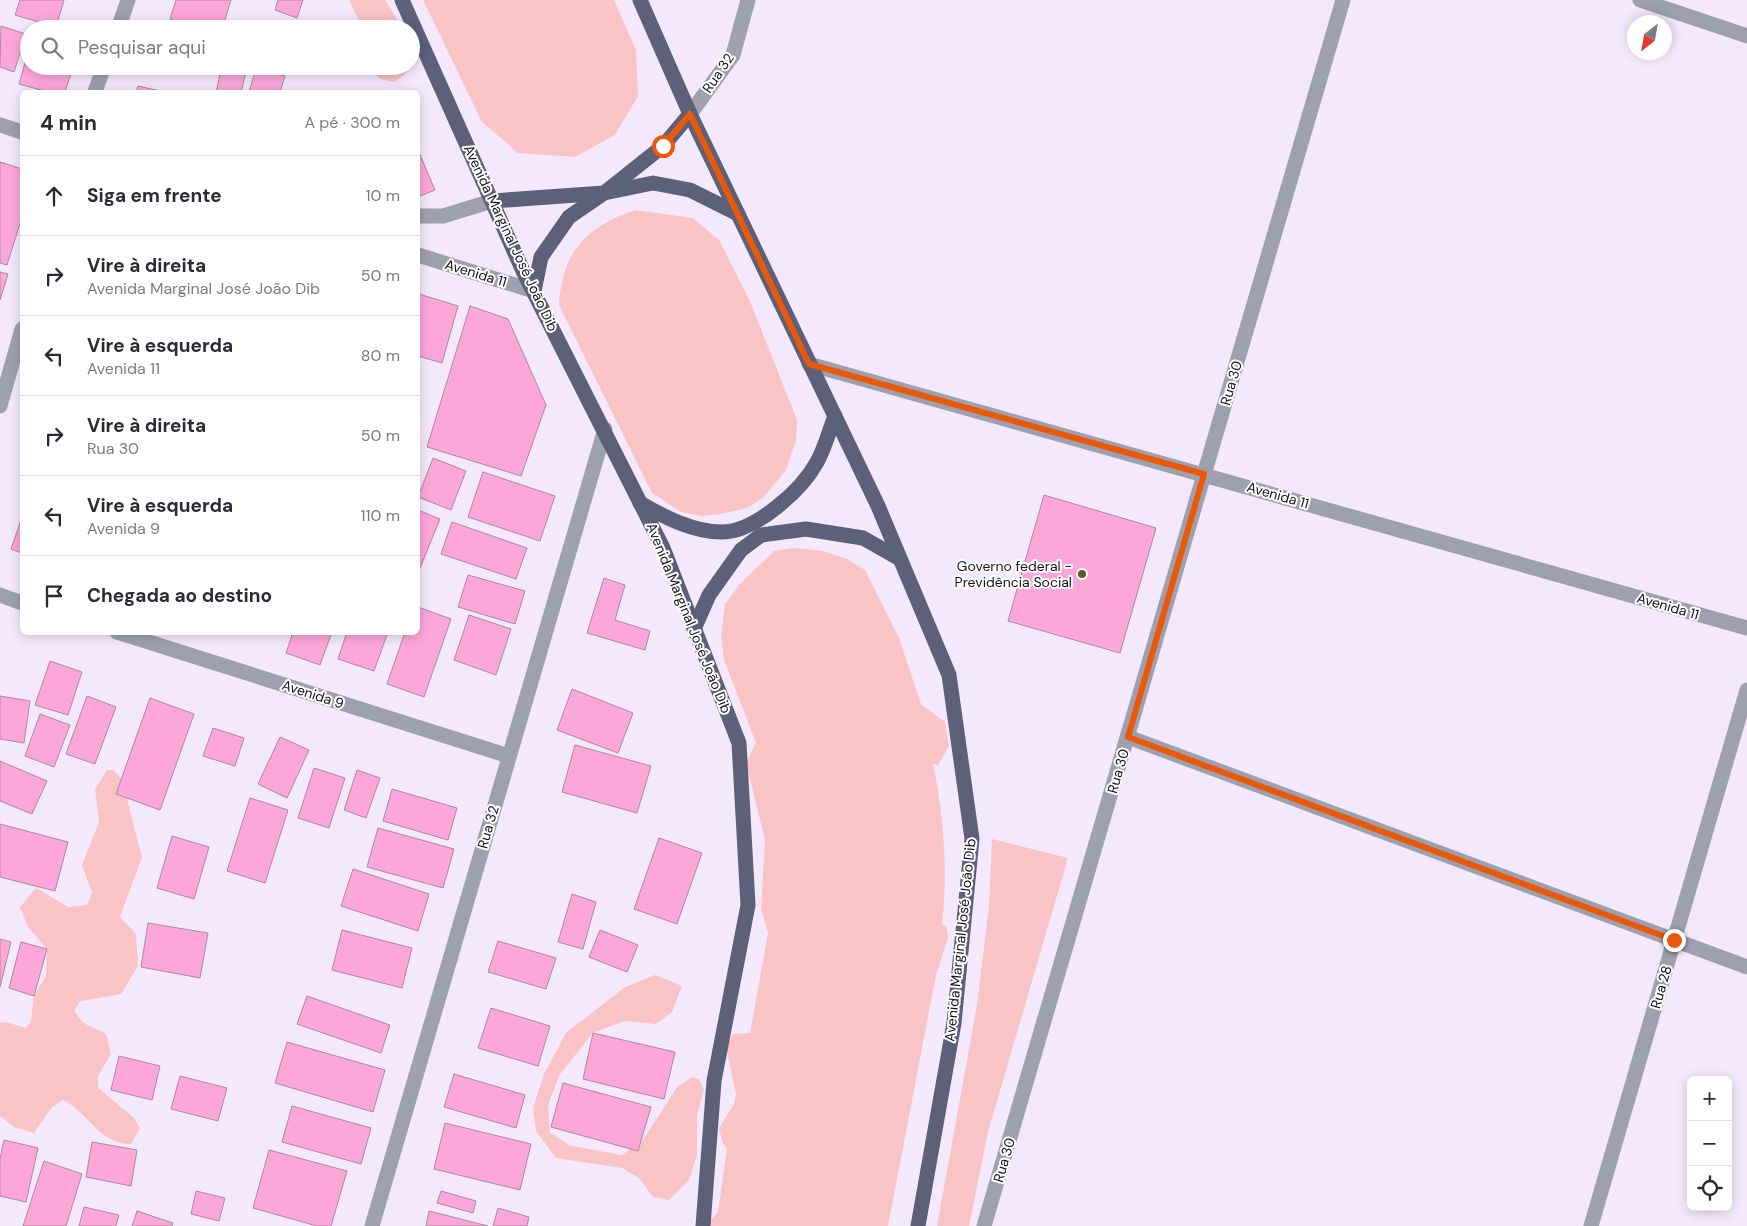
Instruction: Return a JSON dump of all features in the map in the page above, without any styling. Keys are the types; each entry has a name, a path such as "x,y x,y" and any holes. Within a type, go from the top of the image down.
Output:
{"main road":[{"name":"Avenida Marginal José João Dib","path":"402,0 411,20"},
{"name":"Avenida Marginal José João Dib","path":"640,0 690,114 878,506 949,675 972,839 954,1023 918,1226"},
{"name":"Avenida Marginal José João Dib","path":"420,40 534,291 605,429 663,548 739,743 748,905 714,1081 703,1226"},
{"path":"534,291 541,257 569,217 604,193 663,146 690,114"},
{"path":"492,201 604,193 653,183 690,190 738,214"},
{"path":"640,503 660,515 694,528 723,532 754,523 794,495 817,462 835,416"},
{"path":"694,629 709,595 741,550 761,536 806,529 854,536 864,538 900,559"}],"street":[{"path":"121,20 128,0"},
{"name":"Rua 32","path":"690,114 733,55 748,0"},
{"name":"Rua 30","path":"984,1226 1344,0"},
{"path":"1640,0 1747,36"},
{"path":"96,90 101,75"},
{"path":"0,125 20,131"},
{"path":"420,216 443,216 492,201"},
{"name":"Avenida 11","path":"420,256 534,291"},
{"path":"0,406 20,336"},
{"name":"Avenida 11","path":"809,364 1747,628"},
{"name":"Rua 32","path":"372,1226 605,429"},
{"path":"0,596 20,601"},
{"name":"Avenida 9","path":"126,635 509,756"},
{"name":"Rua 28","path":"1591,1226 1747,690"},
{"path":"1128,737 1747,967"}],"shaded area":[{"path":"349,0 385,0 397,20 359,20"},
{"path":"423,0 614,0 636,50 638,96 615,135 575,157 518,153 482,122"},
{"path":"375,75 403,75 395,82 380,79"},
{"path":"635,210 693,218 719,240 749,299 797,420 796,440 786,470 763,498 747,508 722,514 701,516 681,512 652,493 559,305 565,270 571,256 580,244 603,225"},
{"path":"794,548 823,551 847,559 865,570 899,638 921,704 945,722 949,746 938,765 933,764 940,803 944,844 945,884 942,924 946,926 948,938 936,975 888,1226 705,1226 718,1212 727,1149 722,1141 719,1128 734,1104 736,1094 726,1047 733,1034 750,1033 768,933 761,909 765,840 746,763 756,743 724,660 721,636 725,604 740,584 774,551"},
{"path":"107,770 114,770 122,780 142,857 120,917 136,934 138,966 121,994 81,1001 74,1010 85,1024 103,1032 107,1036 111,1054 98,1076 98,1088 133,1117 140,1128 131,1144 120,1143 102,1134 80,1112 63,1100 52,1107 34,1133 14,1127 0,1116 0,1023 6,1022 26,1028 31,1021 34,996 46,976 47,949 28,927 20,907 36,888 68,907 87,905 92,893 82,865 99,822 95,789"},
{"path":"992,839 1068,858 988,1132 969,1226 937,1226 977,1005 989,906"},
{"path":"655,975 682,986 672,1012 656,1024 624,1021 593,1033 560,1074 548,1105 550,1133 571,1146 622,1155 643,1140 677,1087 692,1077 699,1079 704,1090 697,1115 697,1155 689,1180 669,1200 653,1197 639,1178 622,1168 556,1158 536,1131 533,1108 544,1074 566,1033 625,987"}],"building":[{"path":"20,0 64,0 58,20 32,20 15,15"},
{"path":"176,0 231,0 225,20 170,19"},
{"path":"278,0 303,0 297,18 275,10"},
{"path":"1,26 20,32 20,53 14,72 0,67"},
{"path":"22,75 70,75 66,90 41,90 19,84"},
{"path":"220,75 245,75 242,90 216,90"},
{"path":"254,75 285,76 281,90 250,90"},
{"path":"138,86 156,90 137,90"},
{"path":"420,155 435,190 420,196"},
{"path":"0,162 20,168 20,223 7,265 0,263"},
{"path":"0,272 8,274 0,300"},
{"path":"420,294 458,306 442,363 420,357"},
{"path":"470,306 508,319 546,405 521,476 427,447"},
{"path":"433,458 466,471 451,510 420,498 420,492"},
{"path":"483,472 555,496 540,541 468,517"},
{"name":"Governo federal - Previdência Social","path":"1044,495 1156,528 1120,653 1008,621"},
{"path":"420,511 440,519 420,568"},
{"path":"452,522 527,548 516,579 441,554"},
{"path":"20,523 20,552 11,549"},
{"path":"468,575 525,591 515,624 458,607"},
{"path":"604,578 625,585 615,620 650,631 645,650 587,633"},
{"path":"420,608 451,619 424,697 387,684 404,635 420,635"},
{"path":"469,615 511,629 496,675 454,660"},
{"path":"292,635 331,635 320,665 286,653"},
{"path":"346,635 387,635 374,671 338,659"},
{"path":"50,661 82,672 68,715 35,705"},
{"path":"572,689 633,713 618,753 557,730"},
{"path":"0,696 30,701 24,743 0,739"},
{"path":"87,696 116,707 95,764 66,754"},
{"path":"150,698 194,714 160,810 116,794"},
{"path":"40,714 70,725 54,767 25,756"},
{"path":"213,728 244,738 235,766 203,756"},
{"path":"280,737 309,750 287,798 258,784"},
{"path":"575,745 651,766 637,813 562,792"},
{"path":"0,761 47,781 32,814 0,801"},
{"path":"314,768 345,778 329,828 298,818"},
{"path":"357,770 380,778 366,818 344,810"},
{"path":"392,789 457,808 448,840 383,821"},
{"path":"250,798 288,810 265,883 227,871"},
{"path":"0,824 68,842 55,891 0,877"},
{"path":"378,828 454,849 443,888 367,867"},
{"path":"172,836 209,847 194,899 157,888"},
{"path":"659,838 702,853 677,924 634,909"},
{"path":"353,869 429,894 418,931 341,906"},
{"path":"572,894 596,902 583,949 558,942"},
{"path":"148,923 208,933 200,978 141,967"},
{"path":"342,930 412,948 402,988 332,970"},
{"path":"600,930 638,945 627,972 589,957"},
{"path":"0,939 11,942 0,987"},
{"path":"498,941 556,958 546,989 488,972"},
{"path":"21,942 47,949 34,996 9,988"},
{"path":"307,996 390,1025 381,1053 297,1024"},
{"path":"491,1008 550,1026 538,1066 478,1048"},
{"path":"593,1033 675,1052 664,1099 583,1079"},
{"path":"287,1042 385,1070 373,1112 275,1083"},
{"path":"119,1056 160,1066 152,1100 111,1090"},
{"path":"454,1074 525,1095 516,1128 444,1107"},
{"path":"180,1076 227,1088 218,1121 171,1109"},
{"path":"563,1083 651,1107 638,1151 551,1127"},
{"path":"292,1106 371,1128 361,1164 282,1142"},
{"path":"445,1123 531,1144 520,1190 434,1169"},
{"path":"4,1140 38,1148 26,1202 0,1196 0,1159"},
{"path":"92,1142 137,1150 131,1186 86,1177"},
{"path":"269,1150 347,1171 331,1226 317,1226 253,1208"},
{"path":"44,1161 82,1174 66,1226 23,1226"},
{"path":"196,1191 225,1198 219,1221 191,1214"},
{"path":"441,1191 476,1201 473,1213 437,1203"},
{"path":"84,1207 119,1215 116,1226 79,1226"},
{"path":"498,1208 529,1217 527,1226 493,1226"},
{"path":"137,1211 173,1223 172,1226 132,1226"},
{"path":"429,1211 488,1226 426,1226"}],"place":[{"name":"Governo federal - Previdência Social","path":"1082,574"}],"route":[{"path":"663,146 690,114 809,364 1204,474 1128,737 1674,940"}]}
